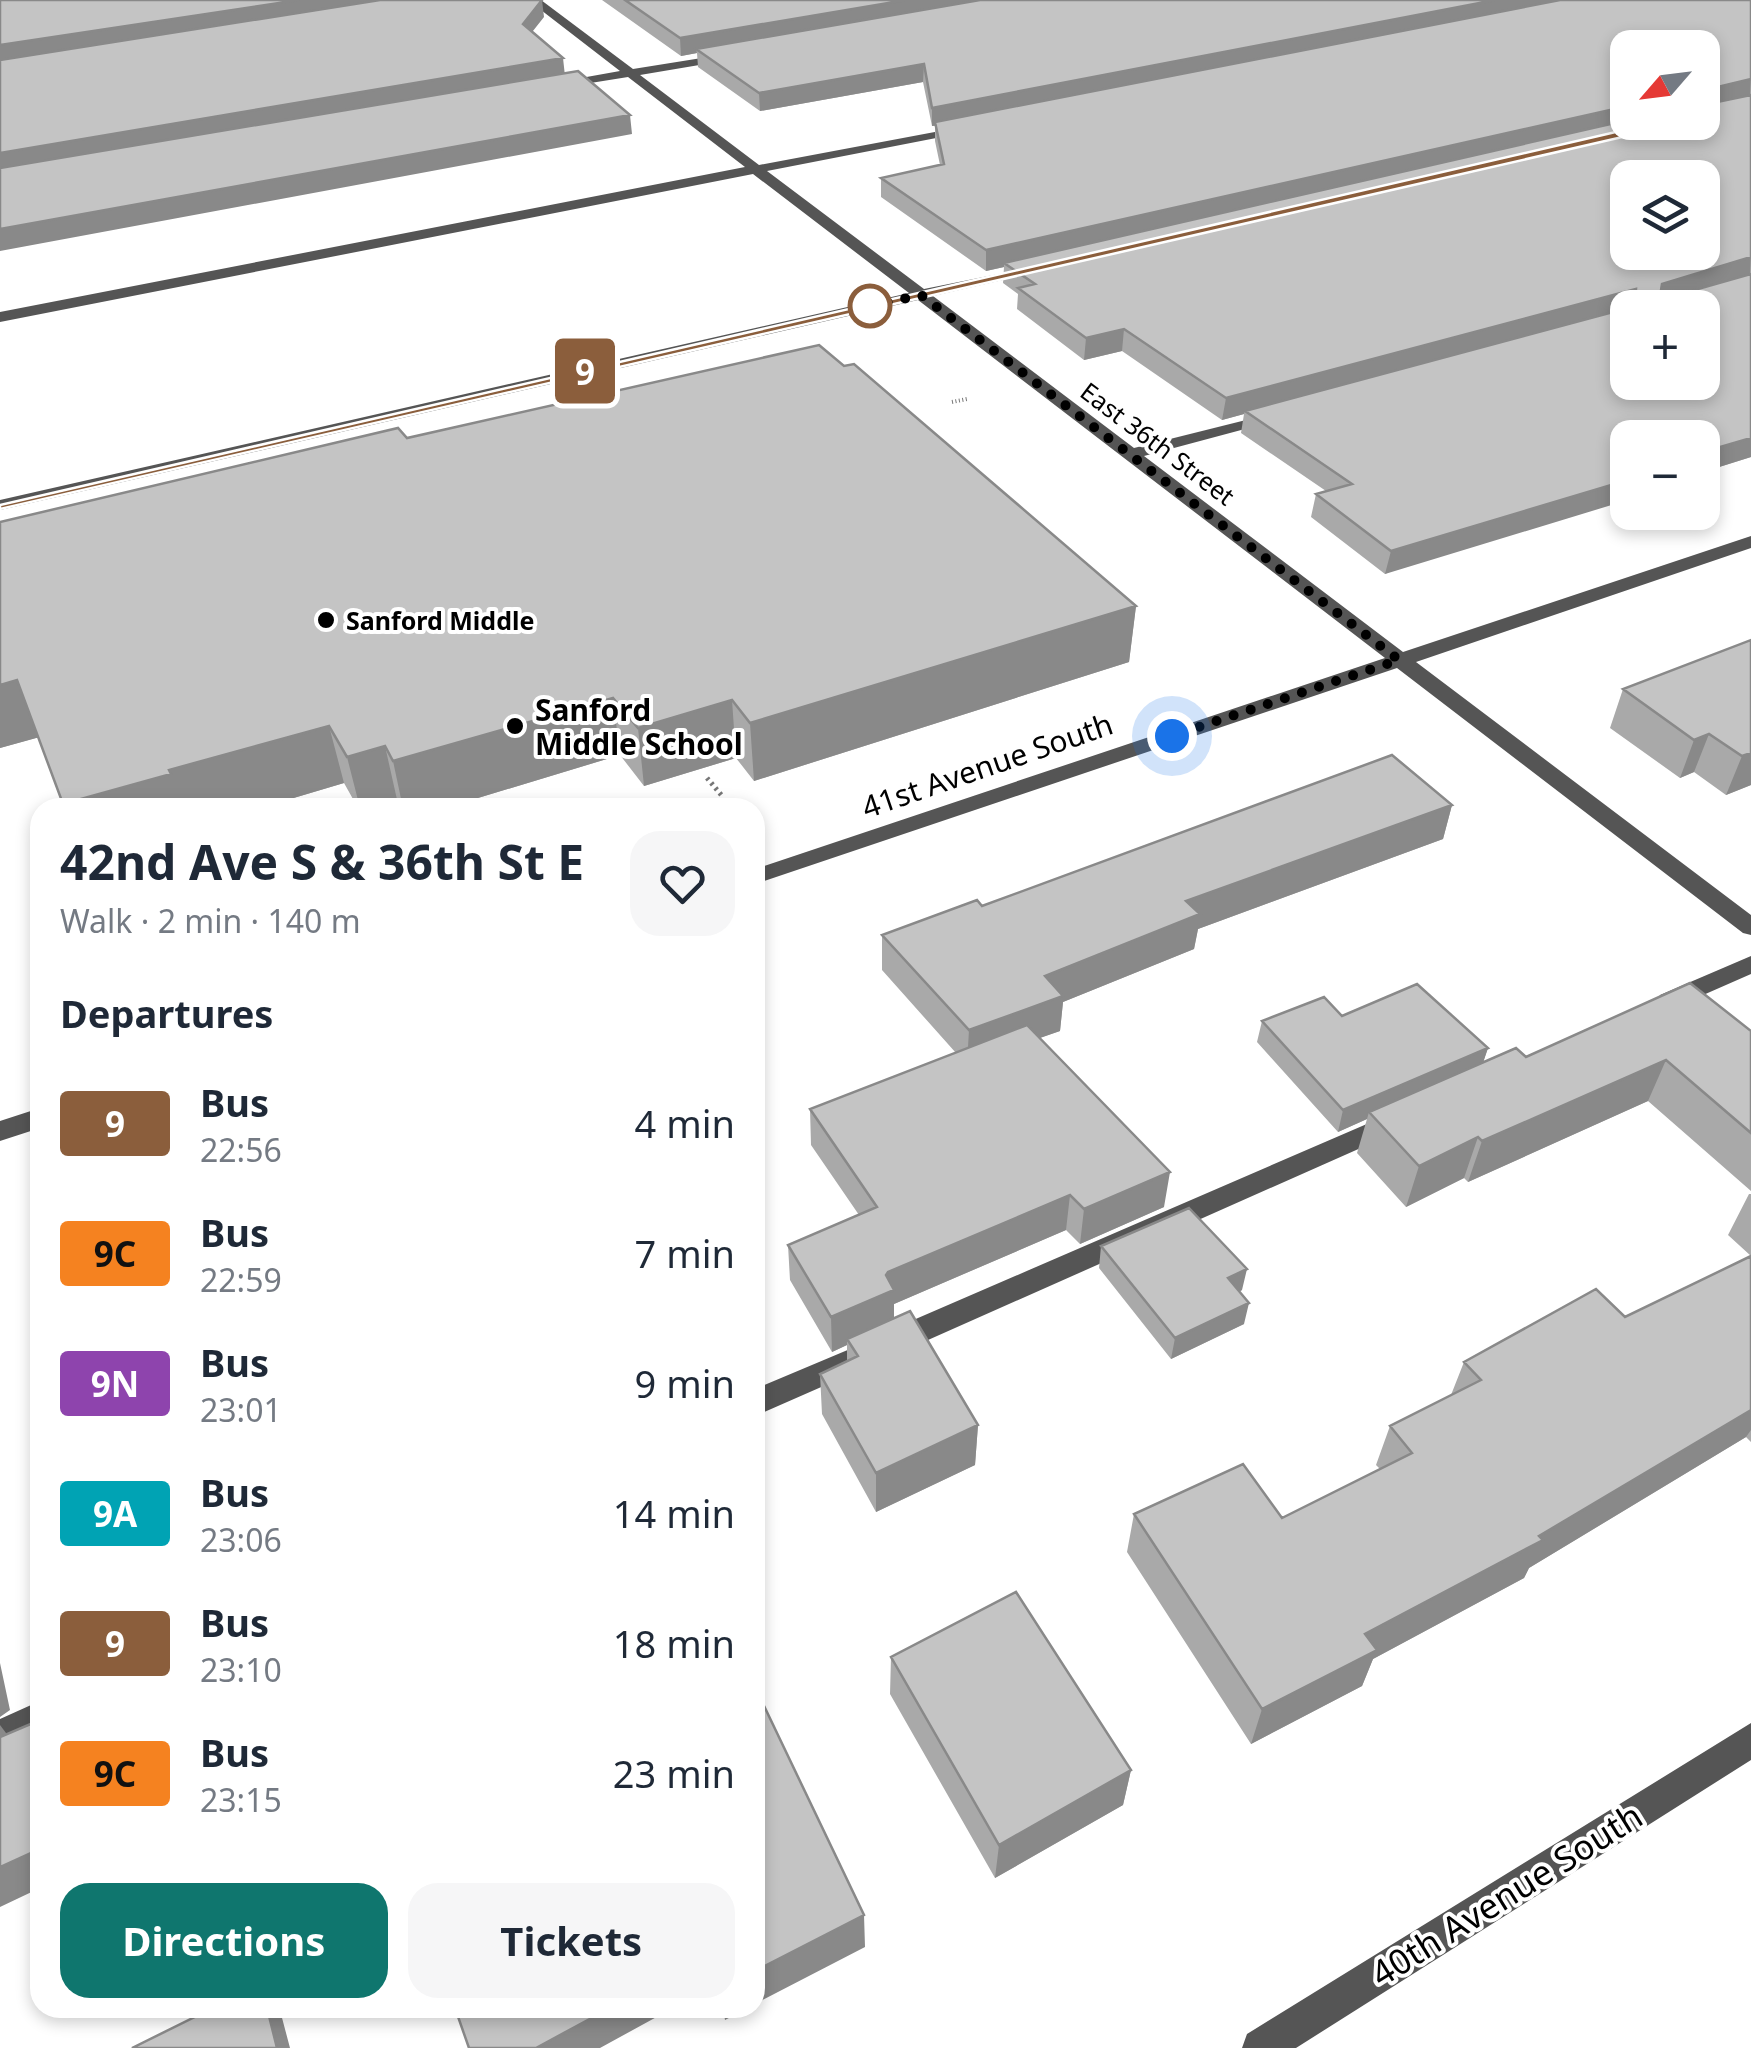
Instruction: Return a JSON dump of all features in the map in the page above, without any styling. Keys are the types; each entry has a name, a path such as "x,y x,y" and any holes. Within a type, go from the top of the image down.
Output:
{"street":[{"name":"East 36th Street","path":"534,0 1751,927"},
{"path":"542,88 745,53"},
{"path":"0,317 981,125"},
{"path":"0,505 1043,266"},
{"path":"1132,454 1294,410"},
{"name":"41st Avenue South","path":"765,875 1751,542"},
{"path":"1644,1012 1751,964"},
{"path":"765,1399 1408,1115"},
{"path":"0,1131 30,1121"},
{"path":"0,1736 30,1722"},
{"name":"40th Avenue South","path":"1261,2048 1751,1740"}],"path":[{"path":"952,402 967,399"},
{"path":"707,778 723,798"}],"building":[{"path":"0,0 299,0 0,45"},
{"path":"380,0 542,0 523,24 563,58 0,153 0,60"},
{"path":"625,0 906,0 680,38"},
{"path":"980,0 1495,0 932,108 924,64 759,93 696,49"},
{"path":"1560,0 1751,0 1751,79 1720,86 1720,30 1610,30 1610,110 986,250 881,178 944,164 935,122"},
{"path":"578,71 630,115 0,229 0,168"},
{"path":"1751,95 1751,257 1720,266 1720,160 1610,160 1610,270 1708,270 1662,284 1661,290 1610,290 1610,296 1226,398 1124,329 1086,338 1018,288 1035,284 1004,263 1610,124 1610,140 1720,140 1720,101"},
{"path":"1751,274 1751,438 1720,447 1720,420 1610,420 1610,485 1391,551 1316,494 1352,484 1245,411 1610,313 1610,400 1720,400 1720,290 1695,290"},
{"name":"Sanford Middle School","path":"819,345 844,366 854,364 1136,606 750,723 732,700 638,728 613,698 393,761 385,746 347,757 329,726 169,770 171,774 85,798 61,798 17,680 0,685 0,522 398,428 407,438"},
{"path":"1751,640 1751,753 1742,756 1709,734 1694,740 1623,689"},
{"path":"1392,755 1452,805 1186,901 1200,914 1045,976 1063,996 969,1030 882,935 977,900 982,906"},
{"path":"1690,983 1751,1031 1751,1133 1666,1060 1482,1141 1478,1137 1419,1166 1369,1112 1516,1048 1526,1057"},
{"path":"1417,984 1488,1048 1343,1110 1262,1021 1324,997 1342,1016"},
{"path":"1027,1025 1170,1172 1084,1209 1070,1195 888,1272 894,1290 831,1317 788,1245 877,1207 810,1109"},
{"path":"1189,1208 1247,1269 1228,1278 1249,1303 1175,1338 1101,1246"},
{"path":"1751,1256 1751,1410 1539,1536 1543,1540 1365,1634 1377,1650 1262,1709 1134,1514 1243,1464 1282,1518 1412,1453 1390,1426 1481,1380 1464,1362 1596,1289 1625,1317"},
{"path":"910,1311 978,1425 876,1473 820,1374 858,1356 847,1339"},
{"path":"1016,1592 1131,1770 999,1845 891,1657"},
{"path":"765,1708 864,1915 765,1966"},
{"path":"30,1724 30,1854 0,1867 0,1737"},
{"path":"193,2018 270,2018 277,2048 132,2048"},
{"path":"458,2018 592,2018 536,2048 469,2048"}],"bus line":[{"name":"9","path":"0,505 1610,136"}],"place":[{"name":"Sanford Middle","path":"326,620"},
{"name":"Sanford Middle School","path":"515,726"}],"route":[{"path":"870,306 921,295 947,312 1399,660 1172,736"}]}
